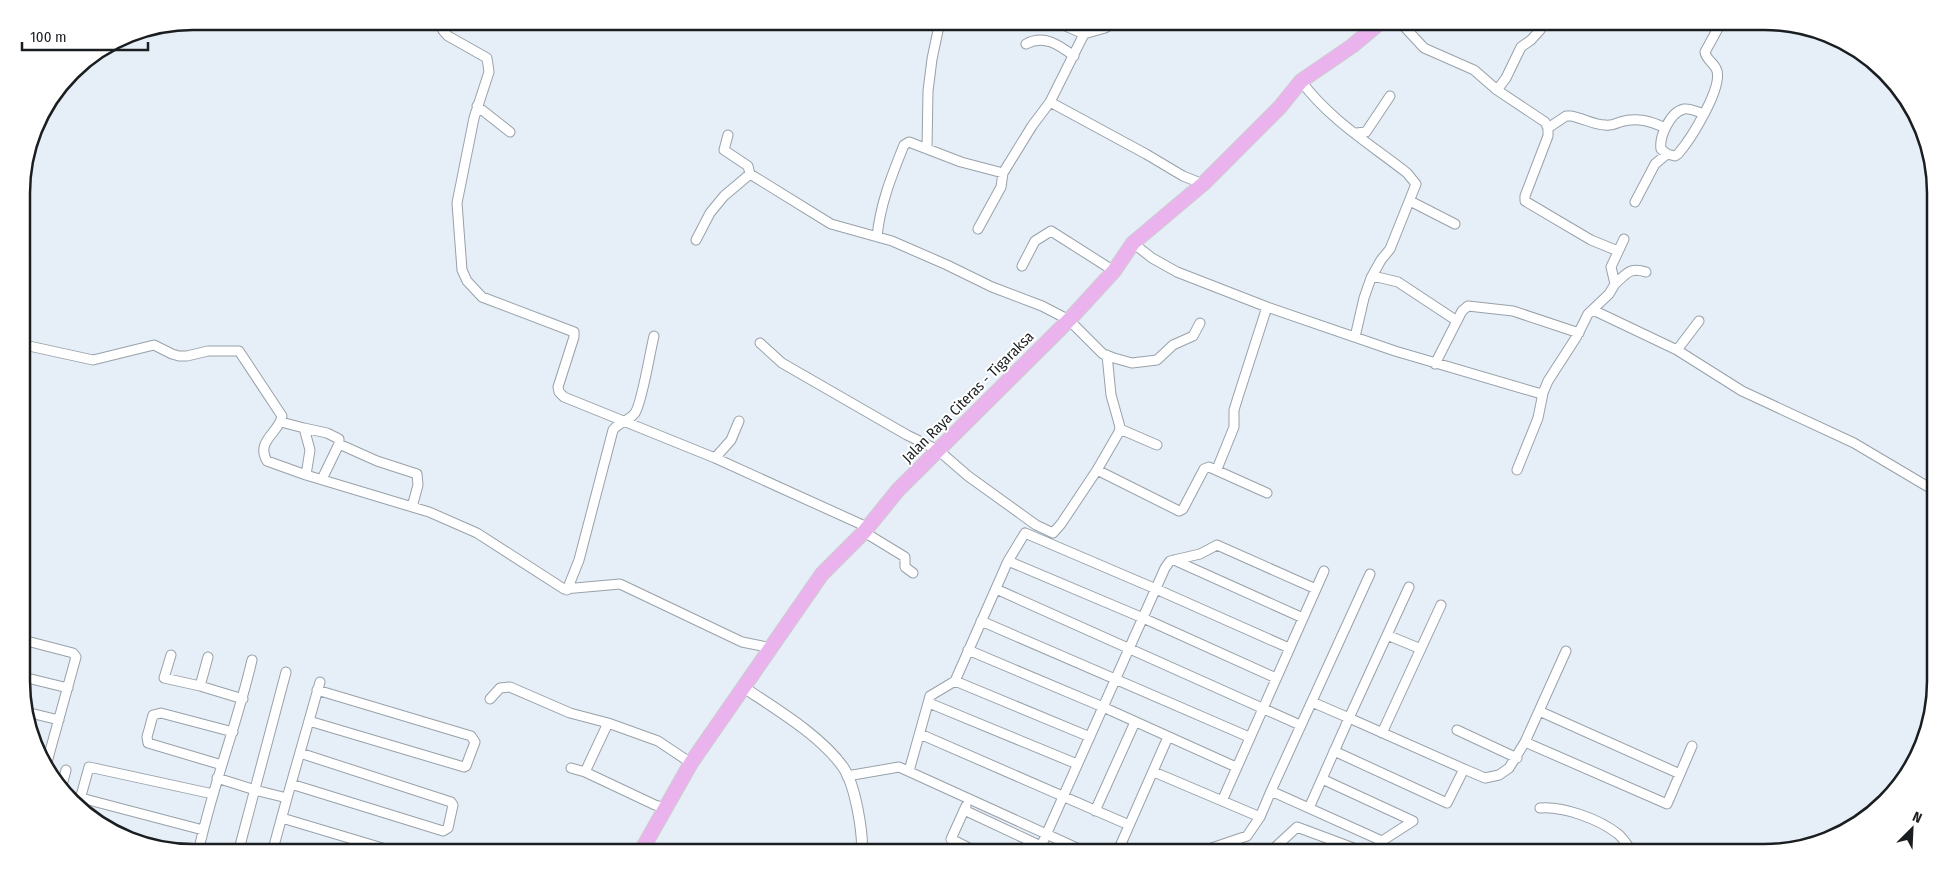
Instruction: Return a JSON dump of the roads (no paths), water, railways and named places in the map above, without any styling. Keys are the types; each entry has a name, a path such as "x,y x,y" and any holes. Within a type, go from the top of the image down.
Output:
{"main road":[{"name":"Jalan Raya Citeras - Tigaraksa","path":"645,844 691,763 822,574 866,529 898,490 1069,320 1114,271 1133,243 1203,184 1280,106 1301,81 1352,46 1371,30"}],"street":[{"path":"443,30 448,36 487,58 489,64 489,72 477,106 457,202 462,270 467,281 482,297 572,330 574,336 558,387 559,392 564,397 715,458 866,529 905,558 904,567 913,573"},
{"path":"927,149 930,75 938,30"},
{"path":"1075,30 1084,34 1098,30"},
{"path":"1407,30 1424,48 1474,70 1497,90 1544,122 1548,128 1548,136 1525,196 1525,202 1591,240 1618,251"},
{"path":"1497,90 1506,78 1520,47 1540,30"},
{"path":"1704,114 1683,109 1676,114 1666,128 1660,144 1661,149 1667,154 1675,156 1678,154 1704,114 1711,101 1718,80 1717,71 1705,52 1717,30"},
{"path":"978,229 1001,187 1003,174 1032,126 1050,102 1084,34"},
{"path":"1026,44 1034,40 1047,40 1059,44 1074,56"},
{"path":"1301,81 1315,100 1328,112 1415,180 1416,184 1390,249 1381,260 1364,298 1355,336"},
{"path":"1356,133 1366,132 1390,96"},
{"path":"1050,102 1183,176 1203,184"},
{"path":"477,106 510,132"},
{"path":"1548,128 1566,116 1609,126 1638,119 1666,128"},
{"path":"728,135 724,150 748,166 750,174 831,224 892,241 992,287 1042,306 1069,320 1090,342 1107,355 1132,363 1157,360 1173,345 1193,336 1200,323"},
{"path":"876,237 879,215 888,184 904,145 909,142 914,142 961,162 1003,174"},
{"path":"1635,202 1656,164 1667,154"},
{"path":"696,240 710,212 724,196 750,174"},
{"path":"1410,201 1455,224"},
{"path":"1022,266 1035,240 1051,231 1114,271"},
{"path":"1615,284 1611,267 1624,239"},
{"path":"1133,243 1152,258 1177,272 1238,294 1267,307 1435,364 1543,393"},
{"path":"1517,470 1538,418 1543,393 1548,381 1579,333 1588,314 1615,284 1631,270 1636,269 1646,272"},
{"path":"1373,276 1398,282 1457,321"},
{"path":"1435,364 1462,311 1468,306 1513,311 1579,333"},
{"path":"1217,469 1234,426 1234,410 1267,307"},
{"path":"1593,310 1677,350 1742,391 1834,432 1927,486"},
{"path":"1677,350 1699,321"},
{"path":"567,590 578,560 613,430 622,421 630,418 638,407 654,336"},
{"path":"760,343 782,363 907,435 938,450 968,476 1036,525 1050,532 1056,532 1097,470 1120,429 1111,395 1107,355"},
{"path":"30,348 93,360 154,345 179,356 208,351 237,351 241,354 282,416 282,422 278,428 270,433 264,449 264,456 267,461 306,475 429,512 477,534 567,590 620,584 742,642 772,648"},
{"path":"715,458 731,440 739,421"},
{"path":"282,422 339,438 339,444 322,479"},
{"path":"304,428 310,450 306,475"},
{"path":"1120,429 1157,445"},
{"path":"339,444 377,461 417,474 418,485 412,507"},
{"path":"1097,470 1179,511 1183,509 1204,469 1209,466 1267,493"},
{"path":"908,771 930,696 955,681 1008,561 1024,534 1156,588 1289,648"},
{"path":"1041,844 1165,568 1170,561 1200,554 1217,545 1316,589"},
{"path":"1174,560 1303,618"},
{"path":"1008,561 1143,618 1276,678"},
{"path":"1222,801 1324,571"},
{"path":"1222,844 1247,836 1260,817 1370,574"},
{"path":"1309,808 1409,588"},
{"path":"996,589 1300,725"},
{"path":"1382,733 1441,604"},
{"path":"980,621 1249,737"},
{"path":"1387,635 1420,650"},
{"path":"30,642 75,655 76,657 59,720 46,751"},
{"path":"968,650 1103,707 1236,767"},
{"path":"1312,702 1485,778 1499,775 1509,768 1517,758 1566,651"},
{"path":"171,655 164,678 200,686 243,699"},
{"path":"200,686 208,657"},
{"path":"200,844 212,794 243,699 252,660"},
{"path":"240,844 286,672"},
{"path":"30,679 68,688"},
{"path":"955,681 1090,736"},
{"path":"277,844 287,798 300,753 309,721 319,686 471,736 475,742 466,766 461,767 309,721"},
{"path":"490,699 500,688 510,687 570,714 608,724 658,741 691,763"},
{"path":"743,687 807,731 843,767 854,796 863,844"},
{"path":"929,703 1077,764"},
{"path":"1539,711 1680,774"},
{"path":"222,765 148,743 147,737 153,715 161,713 233,732"},
{"path":"34,714 59,720"},
{"path":"1095,811 1135,722"},
{"path":"585,772 608,724"},
{"path":"1457,730 1517,758"},
{"path":"920,734 1062,798 1129,825"},
{"path":"1121,844 1168,737"},
{"path":"1525,742 1666,804 1692,746"},
{"path":"1334,751 1447,804 1464,769"},
{"path":"291,784 443,831 448,828 453,805 451,802 300,753"},
{"path":"80,798 88,767 212,794"},
{"path":"847,776 899,767 1069,844"},
{"path":"571,768 585,772 655,805 666,808"},
{"path":"64,779 66,770"},
{"path":"1154,772 1260,817"},
{"path":"217,778 287,798"},
{"path":"1271,791 1382,841 1413,821 1322,779"},
{"path":"961,844 951,839 969,798"},
{"path":"84,801 203,830"},
{"path":"1540,808 1577,813 1617,833 1627,844"},
{"path":"964,810 1029,844"},
{"path":"282,818 369,844"},
{"path":"1279,844 1297,827 1343,844"}]}
